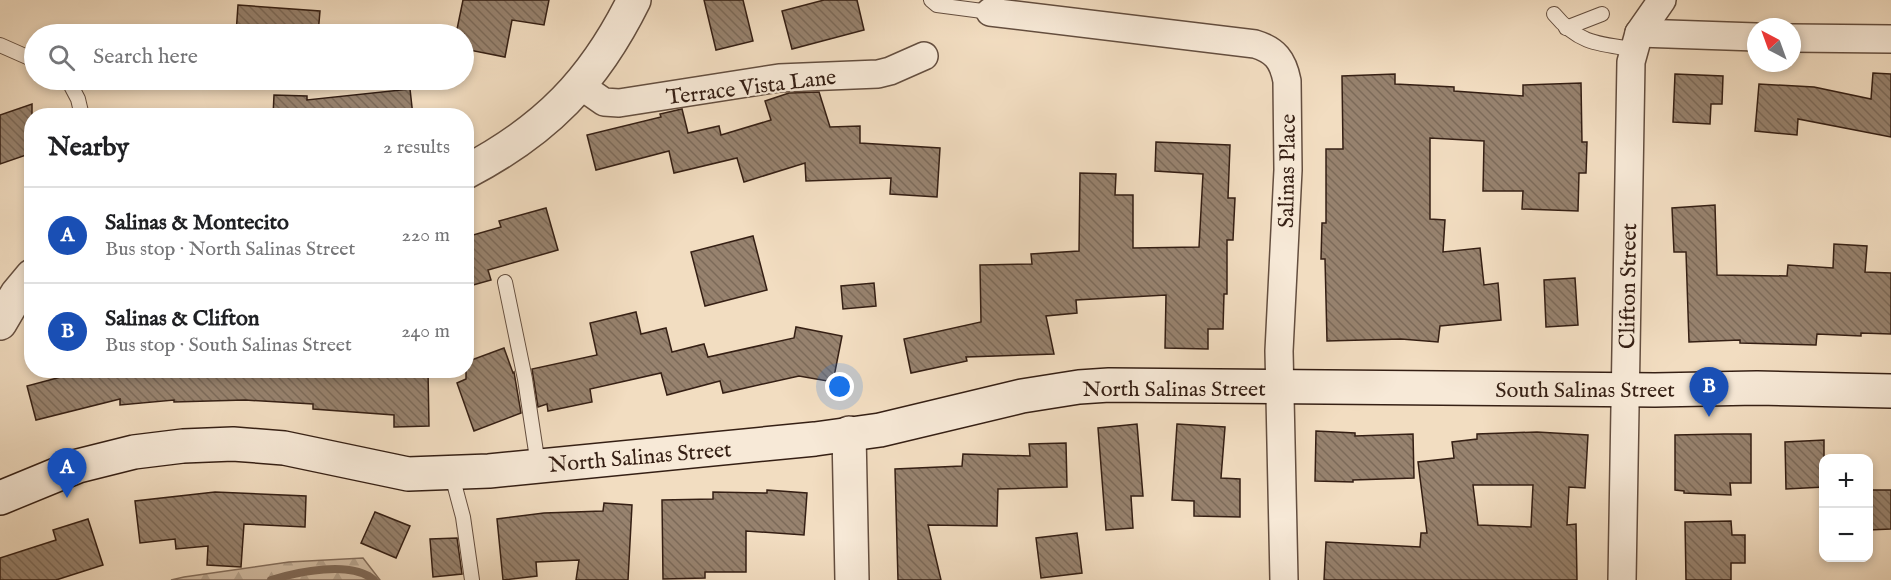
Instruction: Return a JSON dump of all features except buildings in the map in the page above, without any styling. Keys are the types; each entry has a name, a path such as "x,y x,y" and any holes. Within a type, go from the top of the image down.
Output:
{"main road":[{"path":"474,168 487,162 538,125 581,86 620,30 634,0"},
{"path":"0,323 24,286"},
{"name":"North Salinas Street","path":"2,500 38,481 78,465 134,452 183,446 233,444 284,448 408,474 451,472 815,439 880,430 1022,396 1079,387 1109,385 1280,387"},
{"name":"South Salinas Street","path":"1280,387 1757,388 1891,391"},
{"path":"849,433 852,580"}],"street":[{"name":"Clifton Street","path":"1622,580 1630,62 1636,41 1662,0"},
{"name":"Salinas Place","path":"990,12 1046,10 1255,44 1277,56 1285,68 1288,170 1279,351 1284,580"},
{"path":"1636,41 1747,37"},
{"path":"1801,38 1891,39"},
{"name":"Terrace Vista Lane","path":"581,86 604,102 619,103 779,78 878,74 924,56"}],"lane":[{"path":"931,0 937,5 990,12"},
{"path":"1554,14 1566,28 1583,39 1606,45 1636,41"},
{"path":"1566,28 1602,14"},
{"path":"0,45 24,56"},
{"path":"73,90 80,108"},
{"path":"505,282 525,380 538,465"},
{"path":"451,472 463,516 472,580"}],"green space":[{"path":"363,558 380,580 171,580 289,562"}],"waterway":[{"path":"271,580 309,571 338,569 352,570 374,580"}],"place":[{"name":"Salinas & Clifton","path":"1709,417"},
{"name":"Salinas & Montecito","path":"67,498"}]}
